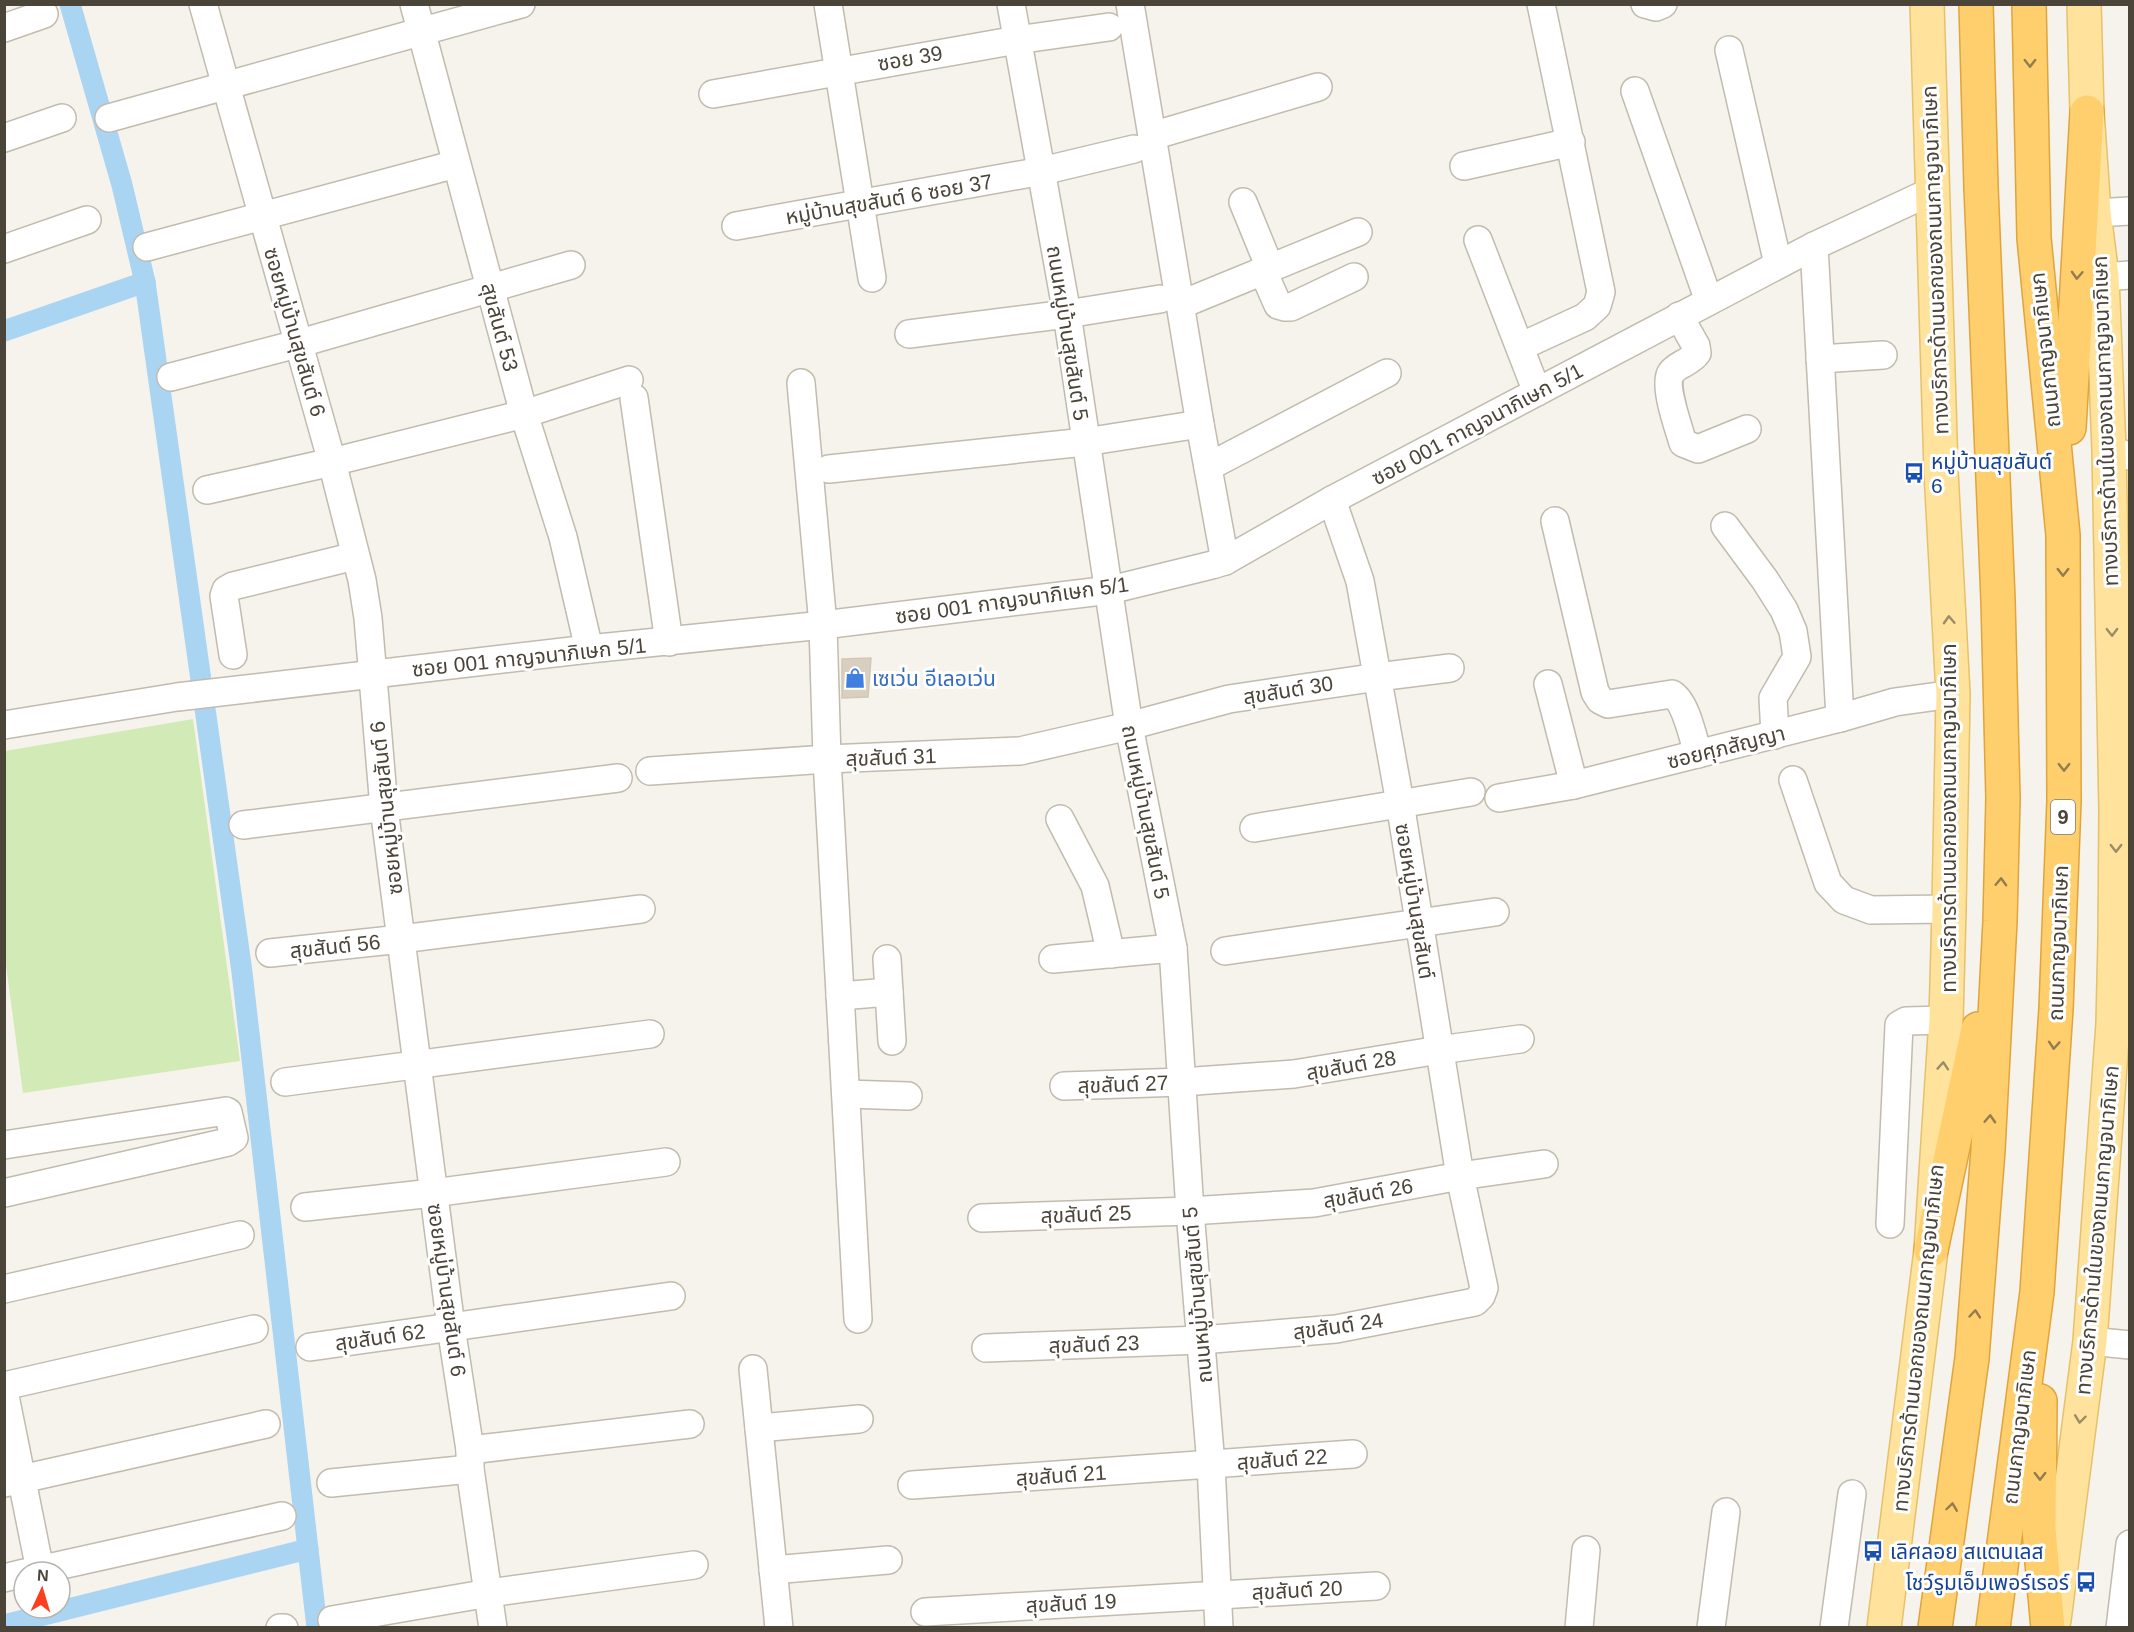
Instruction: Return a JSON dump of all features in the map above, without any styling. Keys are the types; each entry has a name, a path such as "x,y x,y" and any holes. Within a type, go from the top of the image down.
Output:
{"highway":[{"path":"1935,1628 1972,1358 1988,1150 2000,921 2003,798 1998,600 1976,4"},
{"name":"ถนนกาญจนาภิเษก","path":"1993,1628 2037,1292 2056,1009 2064,801 2063,535 2034,238 2028,4"},
{"path":"2063,535 2087,112"},
{"path":"1931,1251 2000,921"},
{"path":"2037,1292 2041,1376 2039,1530 2048,1628"}],"main road":[{"name":"ทางบริการด้านในของถนนกาญจนาภิเษก","path":"2053,1628 2090,1341 2120,1069 2123,809 2116,276 2094,213 2087,112 2084,4"},
{"name":"ทางบริการด้านนอกของถนนกาญจนาภิเษก","path":"1884,1628 1931,1251 1946,1020 1950,909 1953,694 1941,471 1925,14"}],"street":[{"name":"ซอยหมู่บ้านสุขสันต์ 6","path":"203,4 332,462 362,580 368,618 384,808 433,1193 493,1628"},
{"name":"สุขสันต์ 53","path":"414,4 524,414 563,537 589,649"},
{"path":"109,118 521,4"},
{"path":"828,4 872,278"},
{"name":"ถนนหมู่บ้านสุขสันต์ 5","path":"1011,4 1067,314 1129,726 1173,948 1190,1211 1211,1465 1219,1628"},
{"path":"1130,4 1143,143 1170,302 1200,424 1225,561"},
{"path":"1520,347 1585,317 1597,306 1601,292 1541,4"},
{"path":"1645,4 1656,7 1663,4"},
{"path":"4,28 44,14"},
{"name":"ซอย 39","path":"713,94 1017,40 1108,27"},
{"path":"1729,50 1778,264"},
{"name":"หมู่บ้านสุขสันต์ 6 ซอย 37","path":"736,226 1042,171 1143,143 1318,87"},
{"path":"1635,91 1709,301"},
{"path":"4,138 62,118"},
{"path":"1464,166 1571,142"},
{"path":"147,247 262,214 456,164"},
{"name":"ซอย 001 กาญจนาภิเษก 5/1","path":"4,725 177,696 823,625 1110,590 1225,561 1332,500 1778,264 1932,191"},
{"path":"1243,202 1278,305 1291,306 1353,277"},
{"path":"2094,213 2130,211"},
{"path":"4,249 87,220"},
{"path":"909,334 1170,302 1267,270 1358,232"},
{"path":"1478,240 1537,392"},
{"path":"1814,246 1840,718"},
{"path":"171,377 297,344 571,265"},
{"path":"1679,316 1696,346 1697,353 1693,359 1672,371 1668,378 1683,443 1698,449 1747,429"},
{"path":"1820,359 1883,355"},
{"path":"1208,467 1387,374"},
{"path":"801,383 823,625 827,759 858,1319"},
{"path":"207,490 631,389 669,642"},
{"path":"829,469 1085,442 1200,424"},
{"name":"ซอยหมู่บ้านสุขสันต์","path":"1332,500 1360,581 1378,676 1460,1176 1484,1287 1481,1296 1475,1302"},
{"path":"1555,521 1593,683 1600,700 1608,704 1672,694 1683,706 1698,754"},
{"path":"1725,526 1765,580 1784,610 1793,631 1797,657 1773,698 1775,735"},
{"path":"233,655 224,596 226,590 233,586 355,556"},
{"name":"สุขสันต์ 30","path":"1129,726 1229,699 1378,676 1450,668"},
{"path":"1548,684 1574,785"},
{"name":"ซอยศุภสัญญา","path":"1499,798 1574,785 1775,735 1895,702 1953,694"},
{"name":"สุขสันต์ 31","path":"650,771 827,759 1020,751 1129,726"},
{"path":"243,825 618,778"},
{"path":"1793,780 1828,883 1844,900 1870,910 1950,909"},
{"path":"1254,828 1471,792"},
{"path":"1060,819 1095,886 1111,954"},
{"name":"สุขสันต์ 56","path":"270,953 641,909"},
{"path":"1225,951 1495,912"},
{"path":"1053,959 1173,948"},
{"path":"887,959 892,1041"},
{"path":"840,996 889,992"},
{"path":"1890,1224 1899,1025 1906,1021 1946,1020"},
{"path":"285,1082 650,1034"},
{"name":"สุขสันต์ 28","path":"1182,1082 1294,1074 1520,1039"},
{"name":"สุขสันต์ 27","path":"1064,1086 1182,1082"},
{"path":"846,1094 908,1096"},
{"path":"4,1145 226,1111 229,1114 234,1138 228,1142 4,1193"},
{"path":"305,1207 433,1193 666,1162"},
{"name":"สุขสันต์ 26","path":"1190,1211 1314,1203 1460,1176 1544,1164"},
{"name":"สุขสันต์ 25","path":"982,1218 1190,1211"},
{"path":"4,1288 240,1235"},
{"name":"สุขสันต์ 62","path":"310,1347 671,1296"},
{"name":"สุขสันต์ 24","path":"1201,1340 1336,1329 1475,1302"},
{"path":"4,1386 254,1329"},
{"name":"สุขสันต์ 23","path":"986,1348 1201,1340"},
{"path":"2090,1341 2130,1345"},
{"path":"753,1369 779,1628"},
{"path":"4,1391 13,1481 29,1560"},
{"path":"759,1428 859,1419"},
{"path":"13,1481 266,1424"},
{"path":"331,1484 690,1424"},
{"name":"สุขสันต์ 22","path":"1211,1465 1353,1454"},
{"name":"สุขสันต์ 21","path":"912,1485 1211,1465"},
{"path":"1834,1628 1852,1494"},
{"path":"1711,1628 1726,1512"},
{"path":"72,1563 282,1516"},
{"path":"2120,1628 2130,1544"},
{"path":"1579,1628 1586,1550"},
{"path":"773,1570 888,1560"},
{"path":"332,1620 489,1593 694,1564"},
{"name":"สุขสันต์ 20","path":"1217,1595 1376,1586"},
{"name":"สุขสันต์ 19","path":"925,1612 1217,1595"}],"green space":[{"path":"193,719 240,1061 23,1093 4,950 5,751"}],"building":[{"name":"เซเว่น อีเลอเว่น","path":"871,658 868,697 842,698 842,659"}],"waterway":[{"path":"70,4 122,185 145,282 242,972 317,1628"},
{"path":"4,331 145,282"},
{"path":"4,1625 308,1549"}],"place":[{"name":"หมู่บ้านสุขสันต์ 6","path":"1914,473"},
{"name":"เซเว่น อีเลอเว่น","path":"855,678"},
{"name":"เลิศลอย สแตนเลส","path":"1873,1551"},
{"name":"โชว์รูมเอ็มเพอร์เรอร์","path":"2086,1582"}]}
